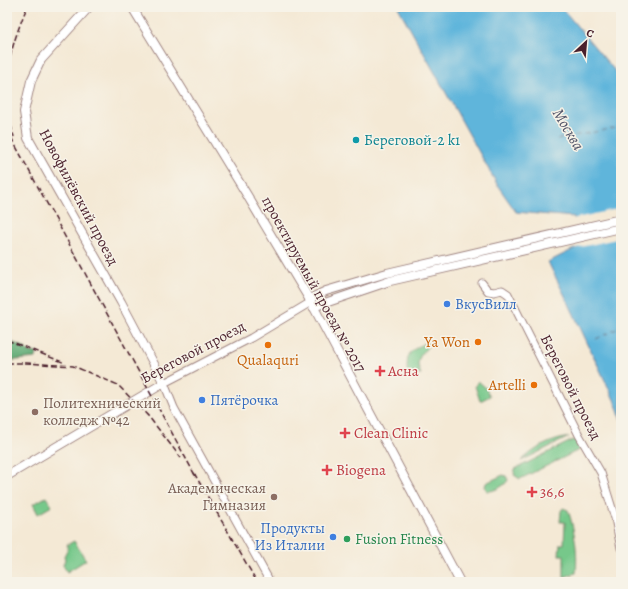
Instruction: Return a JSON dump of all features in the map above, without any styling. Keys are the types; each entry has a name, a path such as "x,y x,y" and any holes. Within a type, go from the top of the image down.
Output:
{"street":[{"name":"Новофилёвский проезд","path":"89,7 41,60 31,81 24,112 28,138 121,302 164,383"},
{"name":"проектируемый проезд № 2017","path":"132,7 248,195 311,303 324,330 460,582"},
{"path":"311,303 326,292 386,273 621,219"},
{"path":"311,303 390,281 621,228"},
{"name":"Береговой проезд","path":"482,283 488,291 506,291 511,300 601,473 615,518 621,548"},
{"name":"Береговой проезд","path":"7,476 164,383 250,338 311,303"},
{"path":"164,383 174,408 270,582"}],"green space":[{"path":"7,340 24,347 28,351 37,353 36,358 7,361"},
{"path":"426,342 429,345 418,361 421,374 409,373 407,370 410,353"},
{"path":"478,381 485,387 490,396 480,401 475,386"},
{"path":"569,437 521,461 543,445 555,440"},
{"path":"573,440 580,443 579,450 520,479 514,475 515,469"},
{"path":"503,475 506,476 508,480 502,486 495,490 487,491 485,487 486,483"},
{"path":"46,497 52,506 38,514 33,504"},
{"path":"563,508 568,510 574,534 577,557 576,573 564,577 564,555 559,555 560,544 564,544 565,522 560,522 561,511"},
{"path":"74,541 86,560 67,572 63,565 65,559 64,556 68,548 67,545"}],"water":[{"name":"Москва","path":"398,7 561,7 621,78 621,420 616,404 548,262 578,247 574,217 516,212 498,186"}],"pier":[{"path":"621,208 621,238 567,250 576,246 572,219"}],"ferry route":[{"path":"557,139 621,127"},
{"path":"596,339 621,327"}],"railway":[{"path":"7,75 10,57 27,7"},
{"path":"7,80 8,114 14,137"},
{"path":"7,130 196,477"},
{"path":"7,340 65,363"},
{"path":"7,363 73,366 118,385 149,417 181,458"},
{"path":"194,473 257,582"}],"place":[{"name":"Береговой-2 k1","path":"356,140"},
{"name":"ВкусВилл","path":"447,304"},
{"name":"Ya Won","path":"478,342"},
{"name":"Qualaquri","path":"268,345"},
{"name":"Асна","path":"380,371"},
{"name":"Artelli","path":"534,385"},
{"name":"Пятёрочка","path":"202,400"},
{"name":"Политехнический колледж №42","path":"35,412"},
{"name":"Clean Clinic","path":"345,433"},
{"name":"Biogena","path":"327,470"},
{"name":"36,6","path":"532,492"},
{"name":"Академическая Гимназия","path":"274,497"},
{"name":"Продукты Из Италии","path":"333,537"},
{"name":"Fusion Fitness","path":"347,539"}]}
